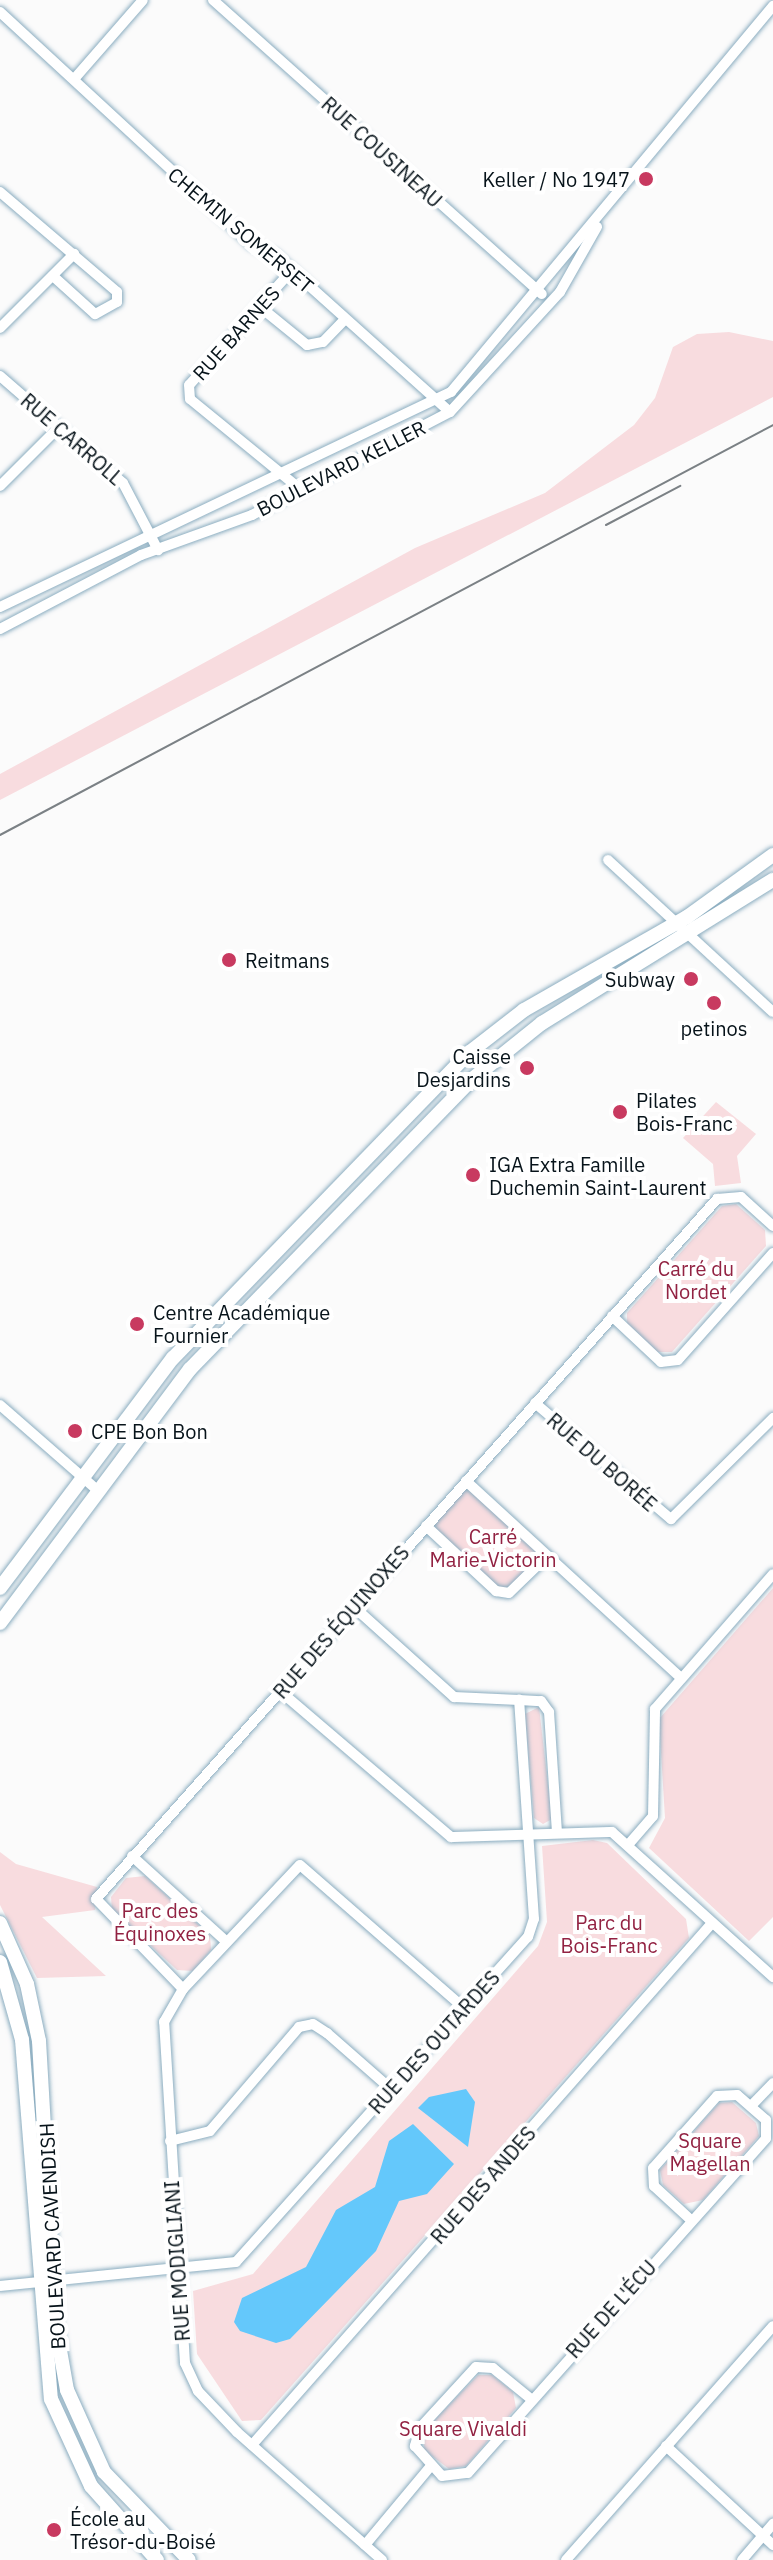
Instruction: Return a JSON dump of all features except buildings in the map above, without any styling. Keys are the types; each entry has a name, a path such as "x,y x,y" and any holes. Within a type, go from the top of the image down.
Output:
{"main road":[{"path":"2,1580 188,1341 470,1052 534,1004 674,924 773,855"},
{"path":"0,1623 96,1489 236,1319 485,1067 549,1018 690,938 773,880"},
{"name":"BOULEVARD CAVENDISH","path":"0,1923 38,2029 46,2279 43,2361 64,2437 104,2504 157,2560"},
{"name":"BOULEVARD CAVENDISH","path":"0,1962 22,2040 46,2279 59,2360 85,2440 118,2491 189,2560"}],"street":[{"path":"75,78 143,0"},
{"name":"RUE COUSINEAU","path":"213,0 552,302"},
{"name":"BOULEVARD KELLER","path":"0,607 152,533 288,476 451,392 606,211 773,6"},
{"name":"CHEMIN SOMERSET","path":"0,12 75,78 251,244 292,270 450,412"},
{"path":"0,192 117,292 117,302 95,314 53,276"},
{"name":"BOULEVARD KELLER","path":"0,629 158,550 301,490 450,412 552,302 606,211"},
{"path":"0,328 74,254"},
{"name":"RUE BARNES","path":"292,270 189,385 190,399 288,476 301,490"},
{"path":"259,306 307,345 323,342 345,319"},
{"name":"RUE CARROLL","path":"0,376 57,429 123,483 152,533 158,550"},
{"path":"0,486 57,429"},
{"path":"608,860 773,1012"},
{"name":"RUE DES ÉQUINOXES","path":"183,1989 99,1909 96,1899 612,1316 729,1194 773,1226"},
{"path":"612,1316 661,1362 678,1360 773,1253"},
{"name":"RUE DU BORÉE","path":"535,1403 671,1519 773,1418"},
{"path":"0,1405 96,1489"},
{"path":"466,1481 680,1677"},
{"path":"426,1526 496,1591 509,1593 547,1556"},
{"path":"628,1845 653,1816 651,1716 680,1677 773,1574"},
{"path":"354,1607 454,1697 541,1701 549,1712 557,1831"},
{"path":"280,1691 436,1829 451,1837 600,1827 628,1845 773,1977"},
{"name":"RUE DES OUTARDES","path":"0,2286 46,2279 177,2271 236,2262 392,2090 532,1929 519,1700"},
{"path":"132,1856 227,1942"},
{"path":"183,1989 300,1865 464,2008"},
{"name":"RUE DES ANDES","path":"252,2445 712,1923"},
{"name":"RUE MODIGLIANI","path":"183,1989 164,2022 185,2363 198,2391 252,2445 382,2560"},
{"path":"170,2141 210,2131 299,2027 327,2033 392,2090"},
{"path":"691,2220 654,2186 653,2168 721,2093 751,2106 773,2083"},
{"name":"RUE DE L'ÉCU","path":"430,2467 450,2479 468,2473 766,2138 766,2120 751,2106"},
{"path":"566,2560 773,2326"},
{"path":"365,2545 430,2467 415,2437 476,2367 493,2368 531,2399"},
{"path":"666,2446 773,2545"},
{"path":"742,2560 773,2524"}],"green space":[{"path":"729,332 773,341 773,397 0,800 0,774 415,548 545,493 634,425 655,398 673,347 697,334"},
{"path":"716,1102 756,1134 737,1156 741,1183 715,1186 713,1164 683,1138"},
{"name":"Carré du Nordet","path":"736,1204 765,1230 766,1246 672,1352 656,1352 627,1325 627,1313 722,1206"},
{"name":"Carré Marie-Victorin","path":"466,1481 547,1556 509,1593 496,1591 426,1526"},
{"name":"Parc du Bois-Franc","path":"773,1588 773,1917 749,1941 649,1848 665,1818 659,1719"},
{"path":"539,1707 552,1819 543,1824 534,1818 525,1714"},
{"name":"Parc du Bois-Franc","path":"593,1840 607,1843 686,1919 689,1938 261,2420 242,2421 197,2354 193,2291 253,2274 538,1946 547,1922 542,1846"},
{"path":"0,1852 16,1864 97,1887 95,1910 42,1917 106,1976 37,1978 0,1905"},
{"name":"Parc des Équinoxes","path":"145,1876 210,1935 211,1950 193,1971 177,1970 112,1910 111,1897 126,1878"},
{"name":"Square Magellan","path":"732,2102 756,2123 759,2136 703,2200 684,2204 663,2185 660,2170 719,2103"},
{"name":"Square Vivaldi","path":"478,2375 492,2375 513,2392 516,2408 466,2466 449,2469 424,2450 424,2431"}],"water":[{"path":"466,2089 475,2102 468,2147 418,2108 429,2097"},
{"path":"413,2124 454,2164 427,2194 399,2201 376,2251 290,2339 276,2343 240,2331 234,2322 242,2298 306,2267 336,2210 375,2187 389,2141"}],"tram line":[{"path":"0,835 773,425"},
{"path":"606,525 680,486"}],"place":[{"name":"Keller / No 1947","path":"646,179"},
{"name":"Reitmans","path":"229,960"},
{"name":"Subway","path":"691,979"},
{"name":"petinos","path":"714,1003"},
{"name":"Caisse Desjardins","path":"527,1068"},
{"name":"Pilates Bois-Franc","path":"620,1112"},
{"name":"IGA Extra Famille Duchemin Saint-Laurent","path":"473,1175"},
{"name":"Centre Académique Fournier","path":"137,1324"},
{"name":"CPE Bon Bon","path":"75,1431"},
{"name":"École au Trésor-du-Boisé","path":"54,2530"}]}
